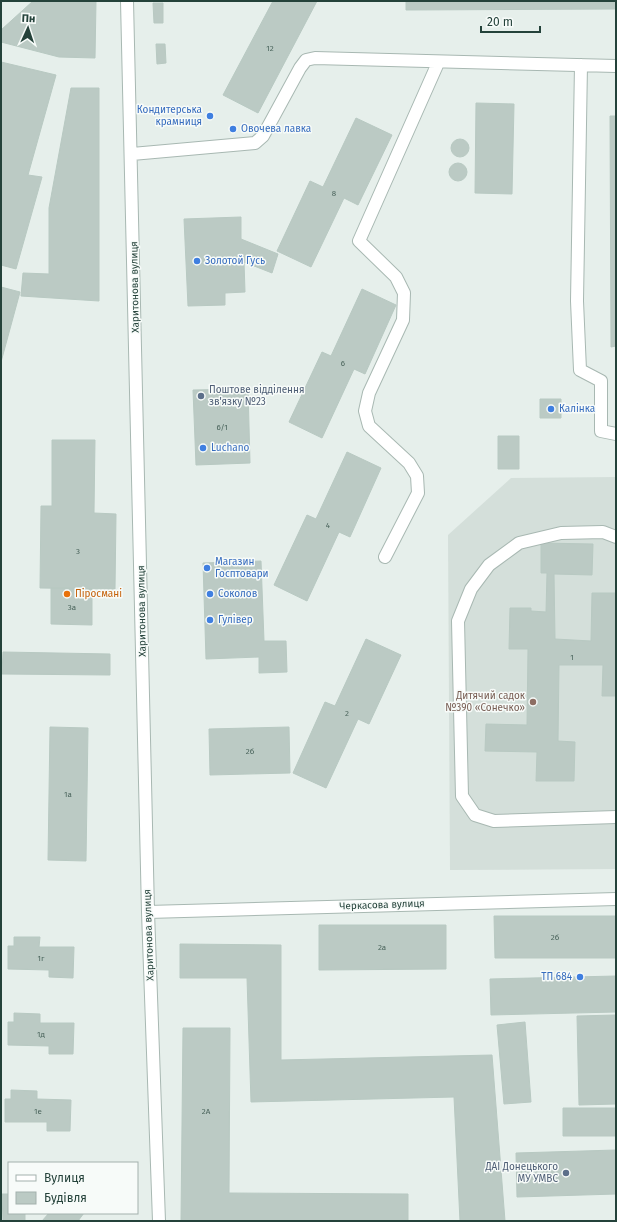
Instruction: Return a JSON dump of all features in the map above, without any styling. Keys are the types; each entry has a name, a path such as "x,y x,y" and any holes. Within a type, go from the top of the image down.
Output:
{"street":[{"name":"Харитонова вулиця","path":"127,1 132,154 148,912 158,1221"},
{"path":"132,154 255,143 263,136 300,68 306,60 315,58 438,63 616,66"},
{"path":"385,557 418,493 417,476 409,463 369,426 365,411 369,393 403,320 404,293 396,277 359,241 438,63"},
{"path":"581,65 577,301 580,370 601,381 601,431 616,434"},
{"path":"616,537 603,532 561,533 519,543 489,565 471,589 458,621 462,796 475,815 494,821 616,817"},
{"name":"Черкасова вулиця","path":"148,912 616,899"}],"shaded area":[{"name":"Дитячий садок №390 «Сонечко»","path":"616,477 616,869 450,870 448,535 511,478"}],"building":[{"path":"33,1 96,1 95,58 59,57 1,42 1,30"},
{"path":"273,1 317,1 258,113 223,95"},
{"path":"406,1 616,1 616,9 406,10"},
{"path":"153,3 163,3 163,23 154,23"},
{"path":"156,44 165,44 166,63 157,64"},
{"path":"1,62 56,75 28,175 42,177 16,269 1,265"},
{"path":"71,88 99,88 99,301 21,296 23,273 49,274 49,208"},
{"path":"476,103 514,104 512,194 475,193"},
{"path":"610,116 616,116 616,346 611,347"},
{"path":"356,118 392,135 358,205 344,198 311,267 277,251 310,181 323,187"},
{"path":"460,139 466,142 469,148 466,154 460,157 454,154 451,148 454,142"},
{"path":"458,163 464,166 467,172 464,178 458,181 452,178 449,172 452,166"},
{"path":"241,217 241,239 278,254 272,273 244,262 245,292 225,293 225,305 188,306 184,219"},
{"path":"1,287 20,292 1,362"},
{"path":"362,289 396,305 365,374 354,369 322,438 289,422 322,352 331,356"},
{"path":"248,389 250,463 196,465 193,390"},
{"name":"Калінка","path":"540,399 561,399 561,418 540,418"},
{"path":"498,436 519,436 519,469 498,469"},
{"path":"52,440 95,440 94,513 116,514 115,589 40,588 41,506 52,506"},
{"path":"347,452 381,468 350,537 339,532 307,601 274,585 307,515 316,519"},
{"path":"541,543 593,544 592,575 554,574 555,639 591,641 592,593 616,593 616,696 602,696 603,665 559,665 558,741 575,742 574,781 536,781 537,752 485,751 486,724 527,725 528,649 509,649 510,608 531,608 531,611 546,612 547,573 541,573"},
{"path":"261,561 264,641 286,641 287,672 259,673 259,657 206,659 203,563"},
{"path":"51,588 92,589 92,625 51,624"},
{"path":"366,639 401,655 369,724 358,719 326,788 293,773 325,702 335,706"},
{"path":"3,652 110,654 110,675 2,674"},
{"path":"50,727 88,728 86,861 48,860"},
{"path":"289,727 290,773 210,775 209,729"},
{"path":"494,916 616,916 616,958 495,958"},
{"path":"319,925 446,925 446,969 319,970"},
{"path":"14,937 40,937 39,947 74,947 73,978 49,977 49,970 8,969 8,946 14,946"},
{"path":"180,944 281,945 281,1060 492,1055 505,1221 460,1221 454,1097 251,1102 247,978 180,978"},
{"path":"616,976 616,1012 491,1015 490,979"},
{"path":"14,1013 40,1014 40,1023 74,1023 73,1054 49,1054 49,1046 8,1045 8,1022 14,1022"},
{"path":"616,1015 616,1104 579,1105 577,1016"},
{"path":"525,1022 531,1102 504,1104 497,1025"},
{"path":"183,1028 230,1028 229,1193 408,1194 408,1221 181,1221"},
{"path":"11,1090 37,1091 37,1099 71,1100 70,1131 47,1131 47,1122 5,1122 5,1099 11,1099"},
{"path":"563,1108 616,1108 616,1136 563,1136"},
{"name":"ДАІ Донецького МУ УМВС","path":"616,1150 616,1194 517,1197 516,1153"},
{"path":"2,1194 8,1194 8,1214 25,1214 25,1221 3,1221"},
{"path":"48,1214 83,1214 78,1221 42,1221"}],"place":[{"name":"Кондитерська крамниця","path":"210,116"},
{"name":"Овочева лавка","path":"233,129"},
{"name":"Золотой Гусь","path":"197,261"},
{"name":"Поштове відділення зв'язку №23","path":"201,396"},
{"name":"Калінка","path":"551,409"},
{"name":"Luchano","path":"203,448"},
{"name":"Магазин Госптовари","path":"207,568"},
{"name":"Піросмані","path":"67,594"},
{"name":"Соколов","path":"210,594"},
{"name":"Гулівер","path":"210,620"},
{"name":"Дитячий садок №390 «Сонечко»","path":"533,702"},
{"name":"ТП 684","path":"580,977"},
{"name":"ДАІ Донецького МУ УМВС","path":"566,1173"}]}
